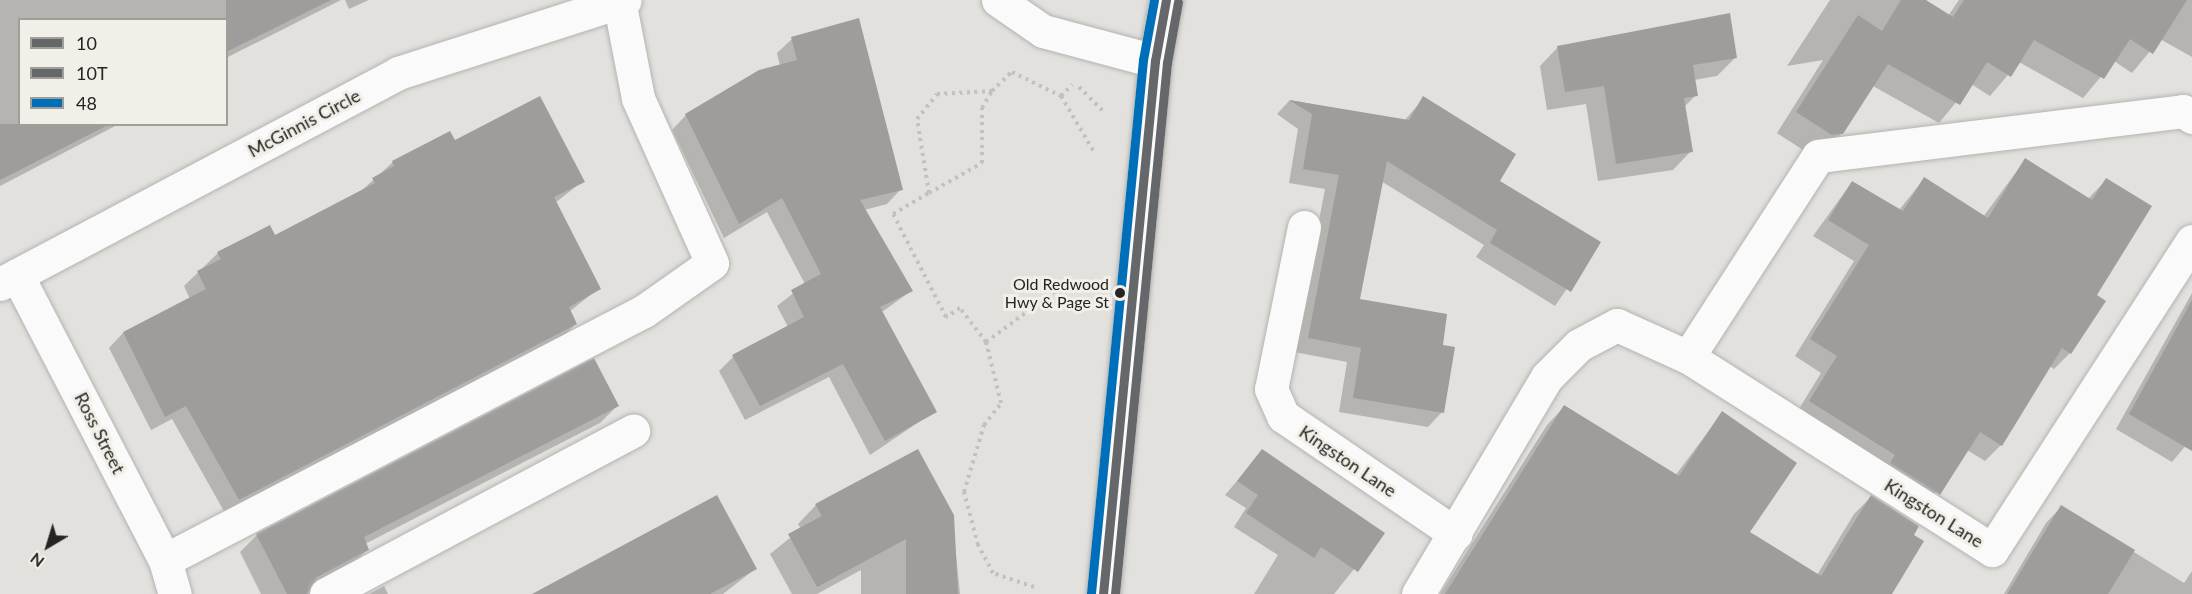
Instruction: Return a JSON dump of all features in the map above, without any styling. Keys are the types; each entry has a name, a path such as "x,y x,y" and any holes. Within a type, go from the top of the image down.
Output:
{"street":[{"path":"165,560 644,311 712,263 638,98 621,0"},
{"name":"McGinnis Circle","path":"9,280 398,73 621,0"},
{"path":"998,0 1043,31 1155,61"},
{"path":"1104,594 1155,61 1166,0"},
{"path":"1688,357 1818,156 2183,111 2192,117"},
{"name":"Kingston Lane","path":"1304,227 1271,389 1283,416 1456,534"},
{"name":"Kingston Lane","path":"1418,594 1456,534 1546,377 1579,345 1617,326 1688,357 1992,550 2192,241"},
{"name":"Ross Street","path":"9,280 165,560 175,594"},
{"path":"326,594 633,431"}],"path":[{"path":"1034,587 993,573 978,545 964,492 984,425 1001,403 986,342 960,308 946,317 893,214 982,163 982,108 992,91 1012,72 1060,96 1094,152"},
{"path":"1060,96 1074,82 1104,112"},
{"path":"928,193 917,119 937,94 992,91"},
{"path":"986,342 1066,283"}],"building":[{"path":"226,0 331,0 228,51 228,18 226,18"},
{"path":"1901,0 1926,0 1953,17 1964,0 2187,0 2153,54 2130,39 2104,79 2034,40 2011,77 1987,62 1960,105 1888,64 1843,134 1832,135 1796,112 1858,15 1882,31"},
{"path":"1730,13 1737,58 1693,65 1698,96 1684,98 1693,152 1616,164 1604,86 1565,92 1557,46"},
{"path":"859,18 903,190 860,200 913,291 880,307 937,412 885,441 843,364 760,406 732,355 804,317 791,290 821,274 782,198 739,224 685,114 759,70 797,60 791,37"},
{"path":"540,96 585,182 554,197 601,289 569,307 577,324 239,500 186,406 165,417 123,332 206,289 197,271 221,259 217,252 270,225 275,235 375,183 372,178 394,166 392,161 450,131 455,140"},
{"path":"1423,96 1516,154 1500,181 1601,242 1571,292 1490,243 1497,230 1387,161 1360,299 1447,314 1443,345 1455,347 1444,413 1353,398 1361,348 1308,338 1339,175 1303,169 1312,114 1289,100 1409,120"},
{"path":"0,124 106,126 0,180"},
{"path":"2025,158 2092,200 2106,178 2152,206 2097,295 2106,301 2071,354 2062,348 2002,446 1980,432 1940,495 1890,463 1895,455 1809,401 1837,356 1810,339 1869,245 1828,220 1852,181 1903,211 1924,177 1988,218"},
{"path":"2192,300 2192,451 2129,414"},
{"path":"594,358 619,406 364,537 369,550 317,577 307,594 287,594 256,534"},
{"path":"1564,405 1679,476 1722,411 1797,463 1750,532 1821,576 1871,495 1919,526 1914,535 1924,541 1892,594 1445,594"},
{"path":"918,449 954,515 958,594 906,594 906,539 817,587 788,534 822,516 815,504"},
{"path":"1262,449 1385,533 1358,572 1321,547 1314,558 1246,513 1258,495 1237,481"},
{"path":"717,495 757,569 710,594 532,594"},
{"path":"2061,505 2135,550 2108,594 2007,594"}],"transit line":[{"name":"48","path":"1091,593 1143,60 1154,0"},
{"name":"10","path":"1103,594 1155,61 1166,0"},
{"name":"10T","path":"1115,594 1167,63 1178,2"}],"place":[{"name":"Old Redwood Hwy & Page St","path":"1120,293"}]}
